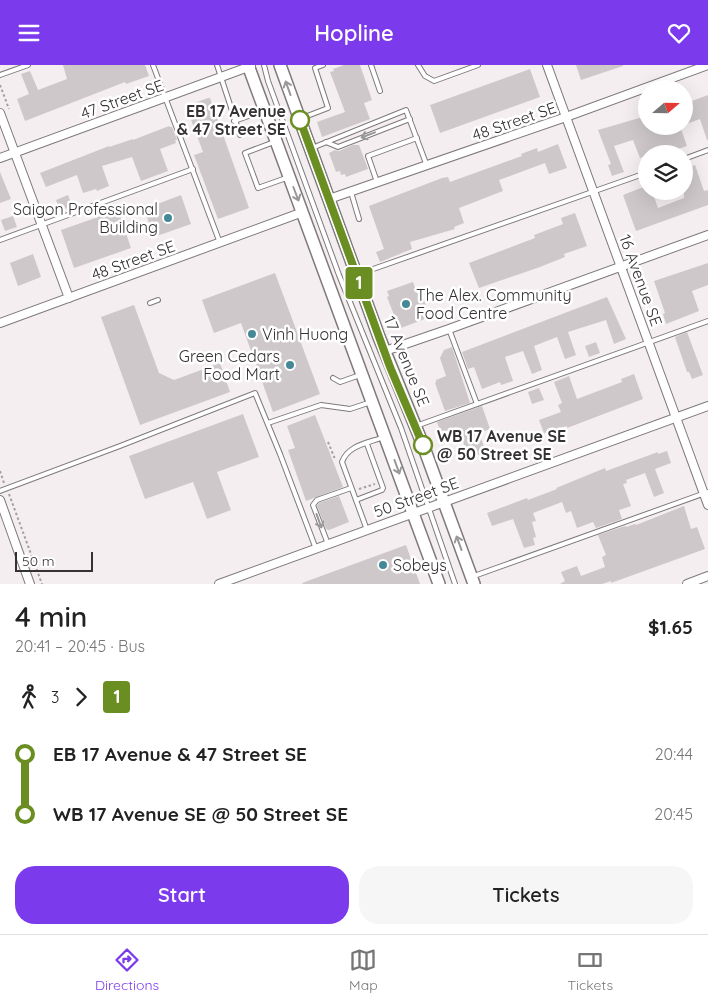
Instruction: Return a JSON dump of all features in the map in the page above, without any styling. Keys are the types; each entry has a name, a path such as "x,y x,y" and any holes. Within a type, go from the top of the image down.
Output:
{"main road":[{"path":"250,65 289,177 439,584"},
{"name":"17 Avenue SE","path":"280,65 356,275 416,426 473,581"}],"street":[{"name":"47 Street SE","path":"0,158 166,98 250,65"},
{"name":"16 Avenue SE","path":"547,65 676,417 706,493 708,505"},
{"name":"48 Street SE","path":"329,199 566,117 708,65"},
{"path":"0,113 69,298"},
{"name":"48 Street SE","path":"0,323 303,212"},
{"path":"385,351 708,235"},
{"name":"50 Street SE","path":"219,584 708,406"},
{"path":"0,501 30,584"},
{"path":"687,584 708,576"}],"lane":[{"path":"0,75 28,65"},
{"path":"153,65 220,243"},
{"path":"217,65 240,135"},
{"path":"264,65 268,81 324,234 394,408 454,584"},
{"path":"300,119 328,108 315,68 323,65"},
{"path":"371,65 380,91"},
{"path":"418,65 425,76 434,81 478,65"},
{"path":"234,121 265,111"},
{"path":"310,148 406,111 427,165"},
{"path":"326,142 338,147 410,119"},
{"path":"377,182 368,156 416,137"},
{"path":"276,141 245,153 258,188 289,177"},
{"path":"693,156 708,150"},
{"path":"0,240 193,169"},
{"path":"356,275 638,176"},
{"path":"351,192 359,219"},
{"path":"150,303 158,300"},
{"path":"416,426 708,321"},
{"path":"449,329 477,405"},
{"path":"333,378 340,382 363,374"},
{"path":"0,491 255,393 316,549"},
{"path":"268,423 321,405 350,409 373,401"},
{"path":"367,530 342,462 349,450 386,437"},
{"path":"356,500 382,490 366,444"},
{"path":"328,544 313,505 317,500 351,488"},
{"path":"473,581 706,493"}],"path":[{"path":"0,471 42,584"},
{"path":"359,489 375,484"}],"building":[{"path":"63,65 145,65 149,76 126,84 125,82 25,121 17,99 29,94 21,74 30,71 38,90 67,79"},
{"path":"344,65 360,65 372,100 364,103 370,119 322,137 317,122 345,112 330,72"},
{"path":"576,65 623,65 623,66 581,80"},
{"path":"530,69 540,97 440,133 430,105"},
{"path":"708,95 708,140 700,119 693,122 693,101"},
{"path":"210,98 249,208 218,219 194,155 203,152 186,106"},
{"path":"638,118 638,135 683,135 687,145 638,145 638,153 633,140 614,146 624,172 612,176 608,165 611,164 598,130"},
{"path":"169,126 172,127 177,140 175,140 176,143 160,149 168,171 141,181 132,157 102,166 109,186 97,191 96,189 83,193 77,175 46,187 40,173 109,146 133,140"},
{"path":"558,144 567,168 549,174 545,163 499,180 503,191 459,208 464,223 454,227 455,229 410,242 412,249 380,262 376,252 384,249 369,206 442,178 448,177 450,182 522,156 521,154 537,148 538,152"},
{"path":"353,145 359,145 368,169 346,177 345,174 341,175 340,171 336,172 329,153"},
{"path":"695,165 704,191 708,190 708,205 636,231 623,195 638,189 638,200 655,200 658,208 679,200 693,200 693,166"},
{"path":"0,172 11,199 0,203"},
{"path":"68,195 72,206 60,211 56,200"},
{"name":"Saigon Professional Building","path":"181,195 191,224 154,237 144,209"},
{"path":"118,210 131,248 74,268 61,230"},
{"path":"575,213 587,246 564,254 565,257 540,267 479,288 469,263 535,238 534,235 563,224 561,218"},
{"path":"13,216 17,227 5,231 1,220"},
{"path":"33,254 41,277 18,286 10,263"},
{"path":"708,263 708,285 692,291 699,311 666,324 663,314 665,313 654,281"},
{"path":"275,273 320,394 273,412 241,323 214,333 202,300"},
{"path":"413,282 417,293 421,291 430,317 401,328 387,297 389,296 387,291"},
{"path":"607,297 626,339 614,344 606,320 568,332 576,355 565,359 557,337 534,346 542,370 532,374 523,351 505,357 513,381 501,385 500,382 482,389 474,367 468,369 462,352"},
{"path":"134,305 159,373 174,380 220,363 230,392 140,425 101,317"},
{"path":"687,332 703,375 692,379 689,372 687,372 675,337"},
{"path":"596,342 600,353 589,357 585,346"},
{"path":"452,347 470,403 445,411 435,383 436,380 446,376 440,358 444,350"},
{"path":"634,374 643,399 567,428 567,426 544,433 539,420 561,412 558,405 562,403 554,382 569,376 577,399 622,382 621,379"},
{"path":"539,388 544,400 532,404 528,392"},
{"path":"482,406 490,429 479,433 486,452 469,458 461,436 444,442 437,422"},
{"path":"243,414 259,457 217,472 231,510 207,519 193,482 145,499 129,456"},
{"path":"315,415 343,487 306,501 288,450 295,448 287,426"},
{"path":"667,451 671,463 655,469 664,493 654,497 645,473 626,480 627,483 623,484 631,506 619,510 622,519 596,528 593,522 577,528 571,511 566,513 562,502 533,513 536,521 532,522 536,537 533,538 535,545 524,548 513,519 492,526 487,513 557,489 605,468 606,471 658,452 658,454"},
{"path":"339,496 349,522 329,530 326,529 317,506 319,503"},
{"path":"684,506 691,529 697,527 705,549 611,583 611,581 602,584 560,584 565,581 561,572 577,566 581,576 605,567 602,557 606,555 598,535 625,526 636,525"},
{"name":"Sobeys","path":"406,545 420,584 302,583"}],"bus line":[{"name":"1","path":"300,120 390,367 423,445"}],"place":[{"name":"EB 17 Avenue & 47 Street SE","path":"300,120"},
{"name":"Saigon Professional Building","path":"168,218"},
{"name":"The Alex. Community Food Centre","path":"406,304"},
{"name":"Vinh Huong","path":"252,334"},
{"name":"Green Cedars Food Mart","path":"290,365"},
{"name":"WB 17 Avenue SE @ 50 Street SE","path":"423,445"},
{"name":"Sobeys","path":"383,565"}]}
